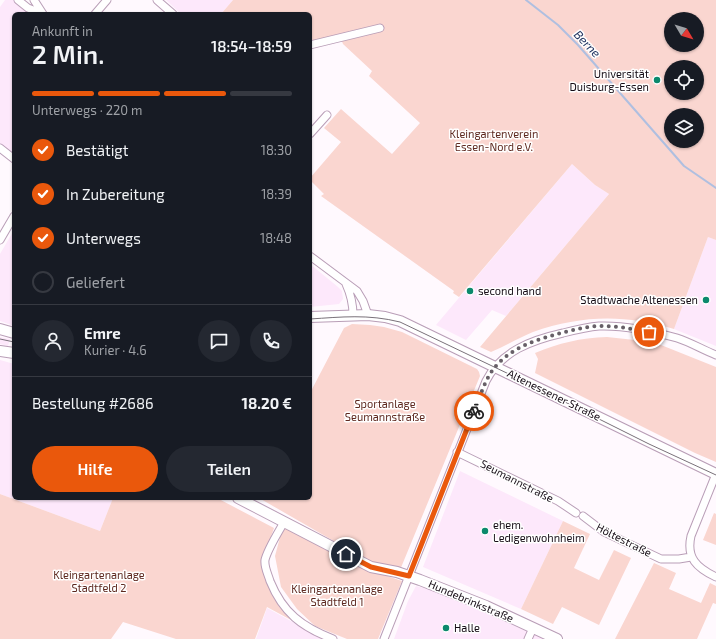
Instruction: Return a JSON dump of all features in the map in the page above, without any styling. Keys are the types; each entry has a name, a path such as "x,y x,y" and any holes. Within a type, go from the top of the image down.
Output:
{"main road":[{"name":"Altenessener Straße","path":"312,317 368,315 400,321 716,474"},
{"path":"0,329 12,332"},
{"path":"0,351 12,353"},
{"name":"Hundebrinkstraße","path":"242,500 371,567 409,576 486,606 557,639"}],"street":[{"path":"18,0 28,8 38,12"},
{"path":"34,0 42,12"},
{"path":"97,12 108,0"},
{"path":"157,0 171,12"},
{"path":"312,45 380,28"},
{"path":"312,132 327,115"},
{"path":"0,148 12,158"},
{"path":"0,240 12,219"},
{"path":"312,257 343,280 356,292 363,301 368,315"},
{"path":"343,280 351,293 353,315"},
{"path":"384,639 457,452 486,381 495,366 514,350 532,341 579,329 600,326 623,327 678,338 716,355"},
{"name":"Seumannstraße","path":"457,452 558,501 579,515"},
{"path":"716,474 691,536 690,543 692,557 699,567 705,572 716,577"},
{"name":"Höltestraße","path":"579,515 604,532 661,558 679,559 692,557"},
{"path":"284,522 265,560 266,569 274,590 287,611 301,623 312,630 333,639"},
{"path":"528,639 533,628"}],"shaded area":[{"path":"5,0 16,0 36,12 12,12 12,156 0,146 0,7"},
{"path":"166,0 233,0 223,12 179,12"},
{"path":"572,164 595,185 609,194 506,316 492,310 466,340 436,325"},
{"path":"12,233 12,325 0,321 0,254"},
{"path":"708,237 716,240 716,346 674,329"},
{"path":"312,266 342,291 343,299 339,304 312,307"},
{"path":"0,337 10,339 8,346 0,344"},
{"path":"0,360 12,363 12,498 0,494"},
{"path":"460,471 563,521 521,609 423,567"},
{"path":"16,500 112,500 100,531"},
{"path":"416,586 436,591 545,639 394,639 408,601"},
{"path":"267,608 311,632 328,639 256,639"}],"green space":[{"name":"Kleingartenverein Essen-Nord e.V.","path":"233,0 716,0 716,240 708,237 674,329 638,321 603,318 568,322 551,326 533,332 491,352 480,347 609,194 595,185 572,164 459,297 453,293 454,291 321,196 324,194 312,182 312,176 341,142 324,128 341,109 392,154 420,123 369,76 372,71 343,44 341,39 312,44 312,12 223,12"},
{"name":"Sportanlage Seumannstraße","path":"352,324 370,325 402,332 477,369 480,376 400,570 372,563 262,500 312,500 312,389 344,328"},
{"path":"607,337 644,341 661,345 716,367 716,462 535,373 538,359 535,353 553,346 570,342"},
{"name":"Kleingartenanlage Stadtfeld 2","path":"0,494 12,498 12,500 16,500 100,531 112,500 221,500 274,528 264,557 283,609 291,620 267,607 255,639 176,639 123,622 111,639 0,639"},
{"path":"714,513 716,514 716,545 703,540"},
{"path":"563,521 590,534 574,568 599,580 614,550 631,558 599,625 562,607 553,624 521,609"},
{"name":"Kleingartenanlage Stadtfeld 1","path":"283,526 369,570 402,581 378,639 347,639 315,626 297,609 281,587 275,556"},
{"path":"654,563 676,573 669,589 701,603 710,583 716,586 716,604 713,603 697,639 615,639"}],"waterway":[{"name":"Berne","path":"526,0 558,25 578,45 684,166 716,188"}],"tram line":[{"path":"312,319 366,317 388,319 400,322 513,376 649,444 716,475"},
{"path":"0,339 12,342"}],"way so far":[{"path":"474,411 486,381 494,368 514,350 532,341 579,329 600,326 623,327 649,332"}],"place":[{"name":"Universität Duisburg-Essen","path":"657,80"},
{"name":"second hand","path":"470,291"},
{"name":"Stadtwache Altenessen","path":"706,300"},
{"name":"ehem. Ledigenwohnheim","path":"485,531"},
{"name":"Halle","path":"446,628"}],"route":[{"path":"346,554 371,567 409,576 474,411"}]}
